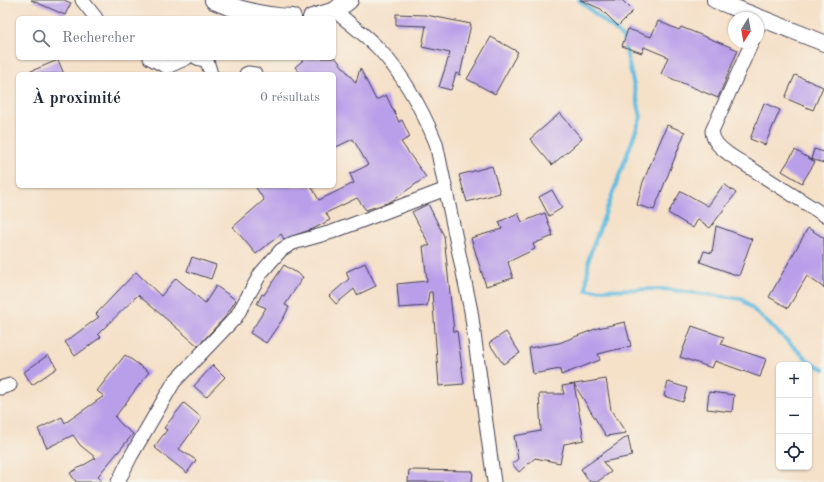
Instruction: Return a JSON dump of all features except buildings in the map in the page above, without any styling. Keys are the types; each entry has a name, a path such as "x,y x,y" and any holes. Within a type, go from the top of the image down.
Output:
{"highway":[{"path":"214,0 229,7 263,16"},
{"path":"319,16 335,11 349,0"}],"main road":[{"path":"715,0 738,12"},
{"path":"764,24 824,43"}],"street":[{"path":"82,0 94,16"},
{"path":"335,11 379,49 406,83 426,117 436,143 471,311 494,482"},
{"path":"749,48 712,131 712,137 716,144 730,155 824,215"},
{"path":"154,60 166,67 182,60"},
{"path":"204,60 207,61 210,72"},
{"path":"118,482 131,456 174,382 236,317 261,273 281,250 293,243 332,232 446,189"}],"waterway":[{"path":"579,0 623,37 641,117 589,257 586,290 663,289 742,299 810,362 824,369"}]}
